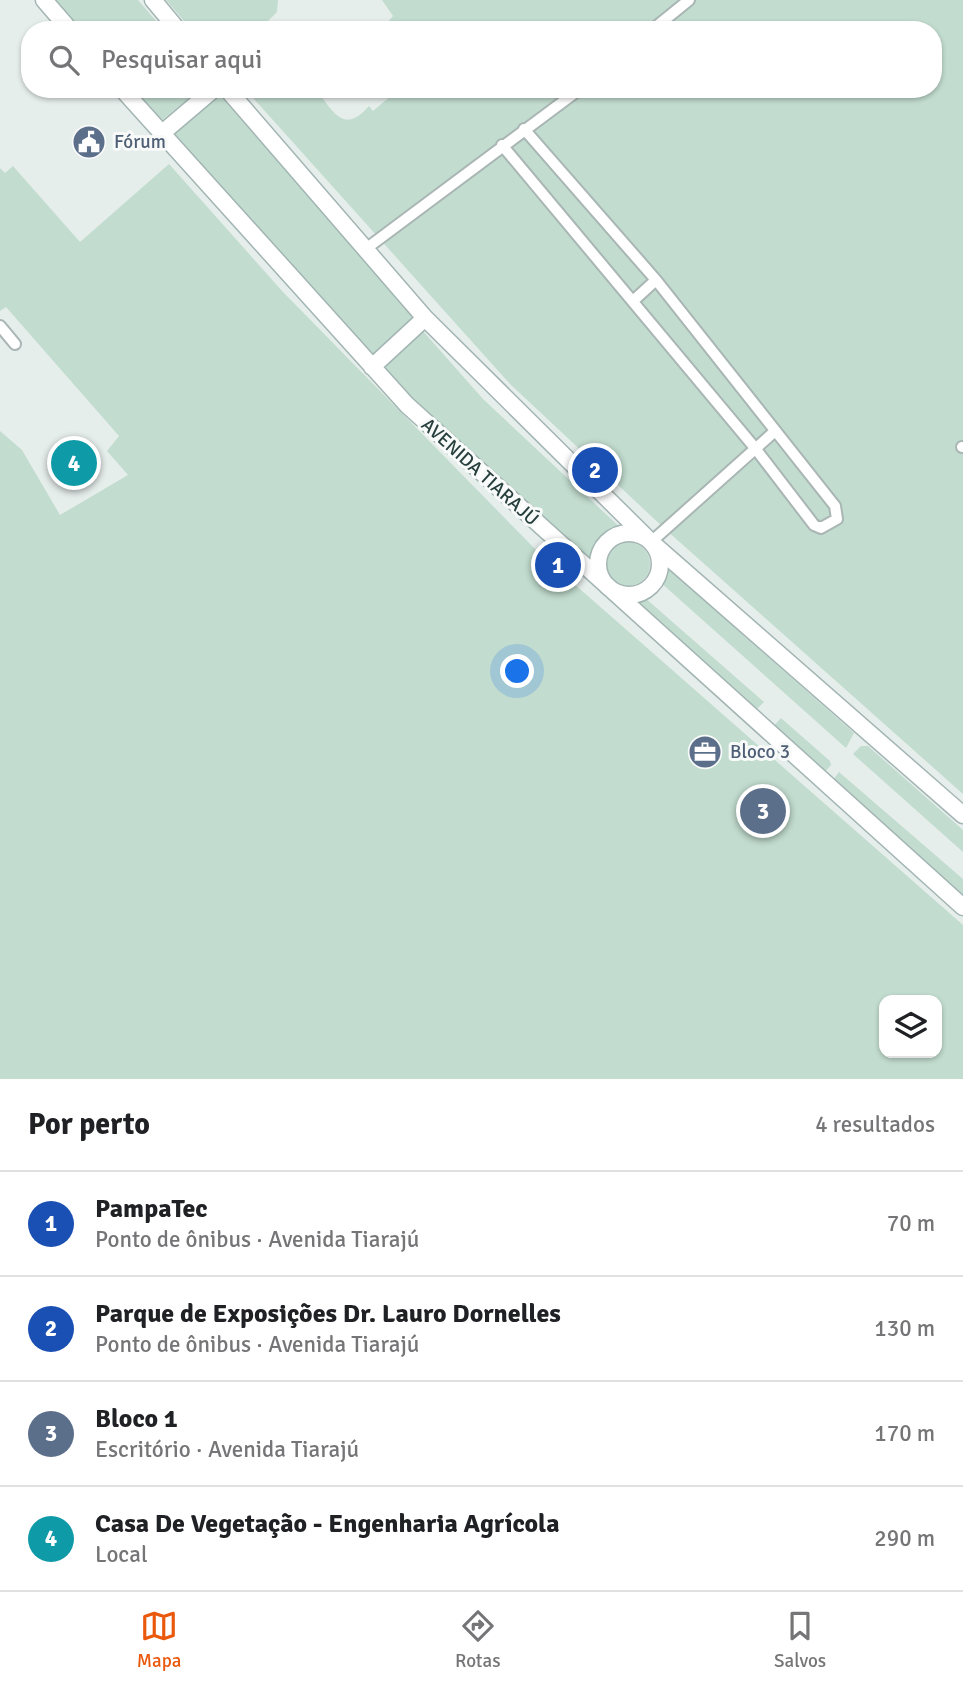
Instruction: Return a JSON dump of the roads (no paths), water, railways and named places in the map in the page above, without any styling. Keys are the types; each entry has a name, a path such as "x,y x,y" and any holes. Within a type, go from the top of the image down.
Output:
{"main road":[{"path":"44,0 62,21"},
{"path":"153,0 170,21"},
{"name":"AVENIDA TIARAJÚ","path":"130,98 407,405 963,907"},
{"path":"161,134 203,98"},
{"path":"235,98 425,318 651,542 963,815"},
{"path":"372,367 425,318"},
{"path":"624,533 634,533 651,542 660,560 660,570 650,588 628,596 607,587 598,569 598,559 607,542 624,533"}],"street":[{"path":"663,21 688,0"},
{"path":"367,248 567,98"},
{"path":"502,145 755,448 814,525 821,528 837,519 835,506 656,280 524,129"},
{"path":"633,301 656,280"},
{"path":"0,326 15,344"},
{"path":"651,542 774,432"}],"place":[{"name":"Fórum","path":"89,142"},
{"name":"Casa De Vegetação - Engenharia Agrícola","path":"74,463"},
{"name":"Parque de Exposições Dr. Lauro Dornelles","path":"595,470"},
{"name":"PampaTec","path":"558,565"},
{"name":"Bloco 3","path":"705,752"},
{"name":"Bloco 1","path":"763,811"}]}
